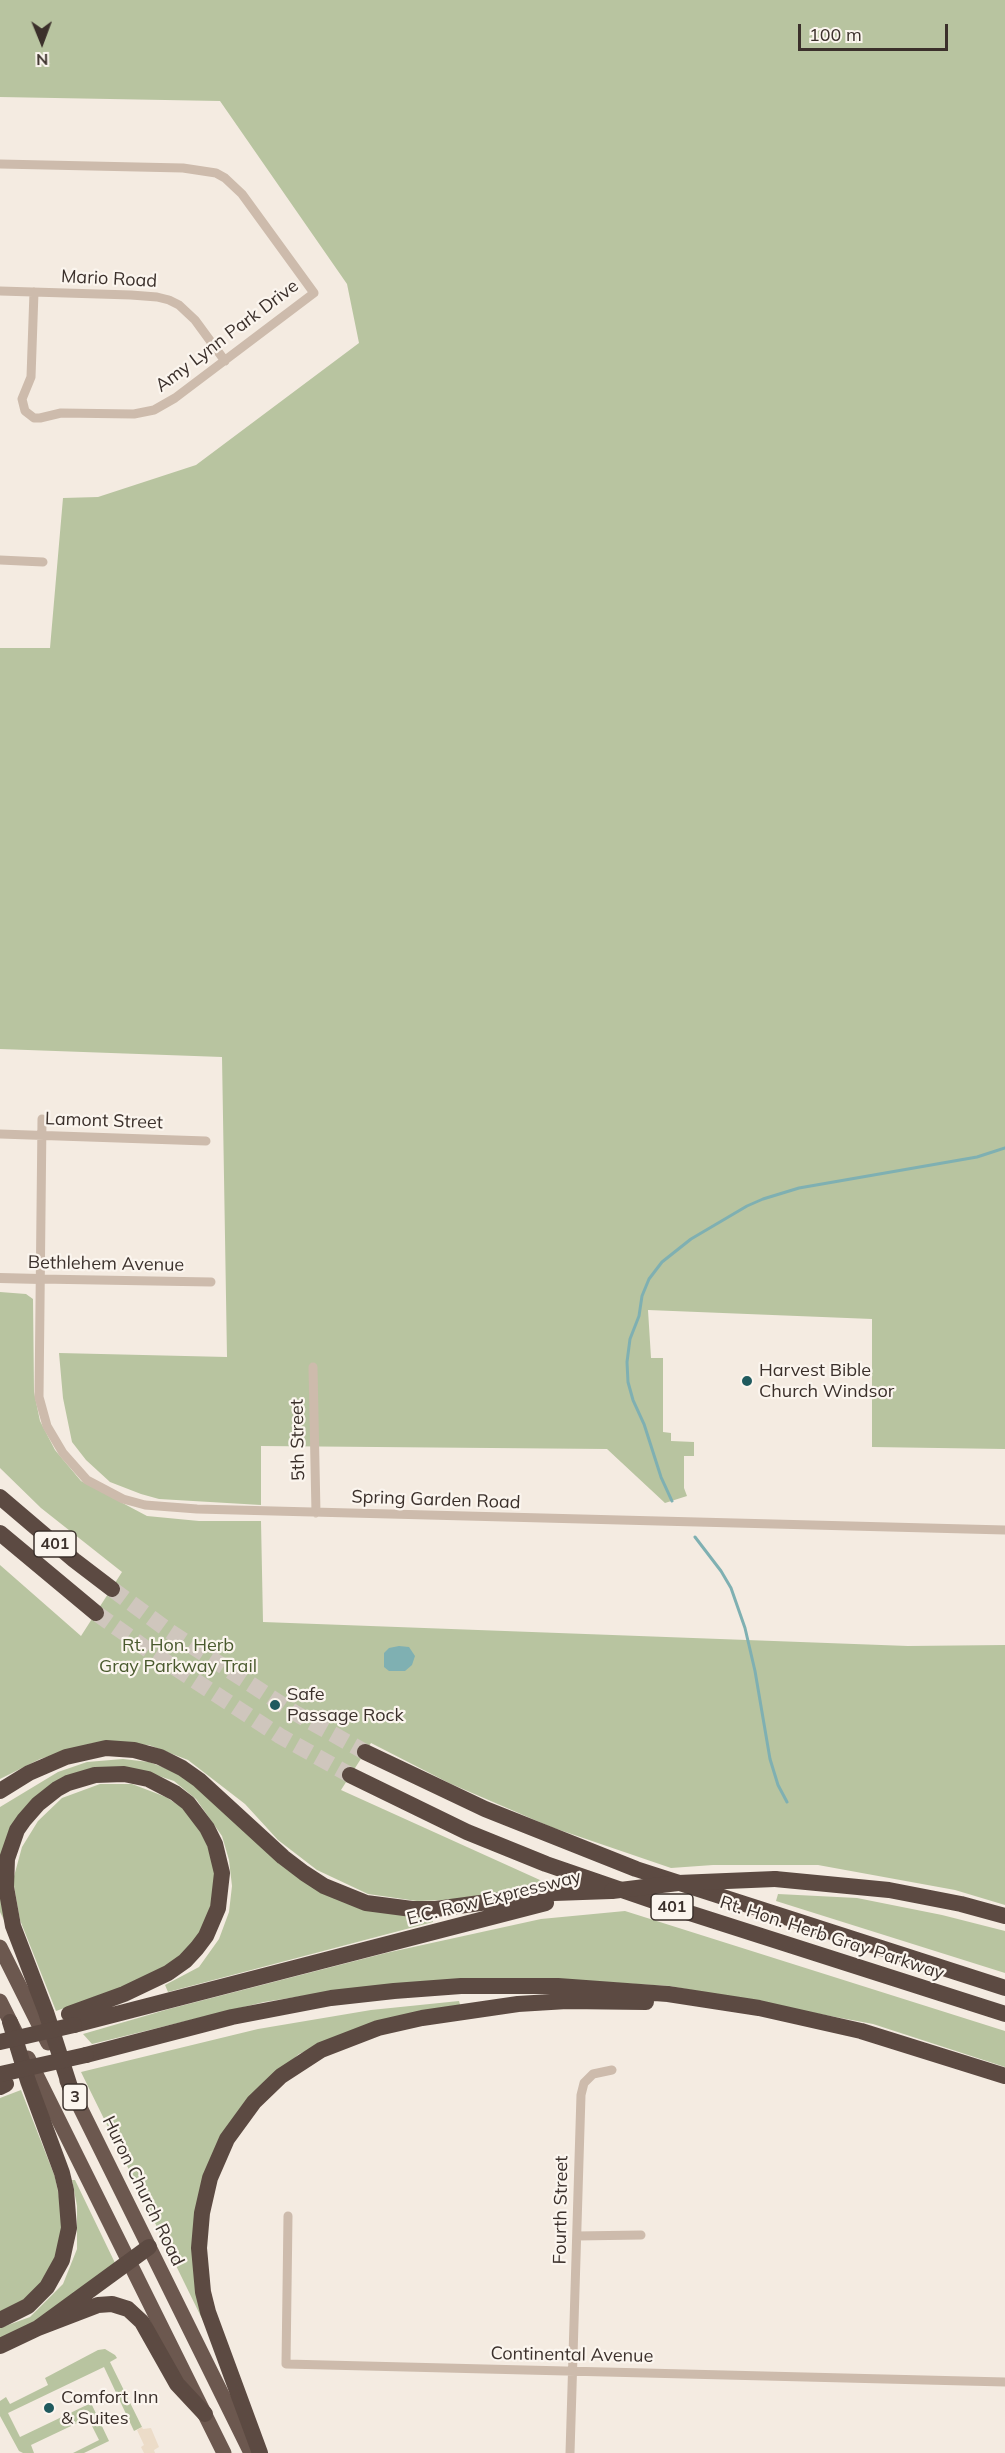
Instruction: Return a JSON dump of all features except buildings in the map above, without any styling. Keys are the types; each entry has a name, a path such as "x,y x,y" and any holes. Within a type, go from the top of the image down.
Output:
{"highway":[{"name":"401","path":"0,1497 58,1547 112,1588"},
{"name":"401","path":"0,1533 96,1612"},
{"path":"1,1789 66,1756 106,1748 134,1749 173,1763 191,1774 283,1857 324,1886 346,1896 376,1905 436,1909 542,1900 678,1882 775,1879 889,1890 961,1904 1005,1916"},
{"name":"Rt. Hon. Herb Gray Parkway","path":"365,1752 485,1809 636,1869 1005,1988"},
{"path":"0,2042 20,2036 71,2019 152,1982 177,1967 206,1936 218,1908 222,1873 215,1844 207,1828 198,1814 182,1798 148,1779 124,1774 95,1774 57,1789 38,1804 24,1820 11,1845 7,1859 6,1887 13,1926 46,2012 71,2090"},
{"name":"Rt. Hon. Herb Gray Parkway","path":"350,1775 467,1832 546,1864 677,1909 1005,2014"},
{"name":"E.C. Row Expressway","path":"71,2019 542,1900"},
{"name":"Huron Church Road","path":"0,1947 251,2453"},
{"path":"2,2080 55,2063 281,2006 394,1991 510,1985 668,1994 759,2008 893,2040 1005,2076"},
{"name":"3","path":"0,2001 224,2453"},
{"path":"260,2453 208,2312 203,2292 199,2248 202,2212 217,2159 238,2122 268,2087 300,2063 343,2040 400,2023 477,2009 567,2001 759,2008"},
{"path":"0,2320 28,2306 47,2287 62,2260 69,2228 66,2190 62,2173 28,2081 10,2022"},
{"path":"38,2328 149,2247"},
{"path":"0,2346 38,2328 98,2305 112,2304 128,2309 142,2322 177,2384 205,2414"}],"street":[{"name":"Amy Lynn Park Drive","path":"0,164 197,169 216,173 233,184 269,228 314,293 175,398 146,412 62,414 34,418 24,411 22,399 31,377 34,292"},
{"name":"Mario Road","path":"0,291 145,295 169,300 195,320 225,361"},
{"path":"0,560 43,562"},
{"name":"Spring Garden Road","path":"42,1119 39,1397 54,1440 63,1453 87,1480 123,1499 145,1505 316,1513 1005,1530"},
{"name":"Lamont Street","path":"0,1134 206,1141"},
{"name":"Bethlehem Avenue","path":"0,1278 211,1282"},
{"name":"5th Street","path":"313,1367 316,1513"},
{"name":"Fourth Street","path":"570,2453 581,2095 584,2083 593,2074 612,2070"},
{"name":"Continental Avenue","path":"288,2216 286,2364 1005,2382"},
{"path":"577,2236 641,2235"}],"green space":[{"path":"0,0 1005,0 1005,1449 872,1447 872,1319 648,1310 651,1358 663,1358 663,1432 671,1433 671,1441 694,1442 694,1456 684,1456 684,1488 687,1496 665,1503 607,1449 261,1446 261,1505 159,1499 110,1482 86,1460 72,1442 63,1398 59,1353 227,1357 222,1057 0,1049 0,648 50,648 63,498 98,497 196,465 359,343 347,284 220,101 0,97"},
{"name":"Rt. Hon. Herb Gray Parkway Trail","path":"0,1292 26,1294 33,1299 34,1392 40,1421 55,1450 81,1481 147,1516 199,1521 261,1521 263,1622 908,1646 1005,1645 1005,1905 955,1890 818,1865 713,1865 671,1868 551,1827 449,1783 371,1743 341,1790 551,1885 449,1900 417,1901 368,1894 317,1870 278,1840 245,1804 188,1760 149,1745 93,1743 40,1759 0,1779 0,1565 81,1636 122,1572 41,1508 0,1468"},
{"path":"123,1759 149,1762 181,1774 298,1877 431,1914 433,1922 168,1992 165,1985 199,1967 219,1939 229,1912 232,1886 229,1860 222,1836 196,1799 174,1781 144,1771 85,1771 11,1829 4,1920 0,1912 0,1807 58,1772 87,1762"},
{"path":"100,1784 132,1784 166,1797 190,1813 205,1838 216,1872 212,1911 197,1939 172,1965 131,1985 56,2011 20,1920 13,1880 22,1847 38,1821 62,1798"},
{"path":"778,1894 857,1898 942,1915 1005,1931 1005,1973 776,1901"},
{"path":"625,1911 1005,2031 1005,2067 873,2024 670,1986 534,1978 341,1990 264,2002 92,2044 83,2034 169,2009 386,1953 541,1919"},
{"path":"459,2001 461,2008 348,2033 299,2054 268,2081 203,2187 211,2337 81,2072 258,2029 371,2010"},
{"path":"21,2090 55,2177 65,2226 55,2266 35,2291 13,2310 0,2314 0,2098"},
{"path":"72,2180 75,2180 116,2265 34,2324 0,2341 0,2328 30,2317 63,2284 77,2249 77,2206"},
{"path":"105,2349 117,2358 110,2362 142,2427 134,2431 104,2367 8,2413 20,2437 91,2403 109,2441 84,2453 73,2453 99,2440 88,2418 31,2445 34,2453 19,2451 0,2416 0,2401 6,2397 10,2404 48,2385 45,2378 98,2350"}],"shaded area":[{"path":"142,2427 143,2429 151,2428 159,2447 154,2450 155,2453 144,2453 141,2447 144,2445 137,2430"}],"water":[{"path":"409,1647 415,1656 412,1665 405,1671 389,1671 384,1667 384,1653 389,1648"}],"waterway":[{"path":"672,1501 633,1400 628,1382 627,1362 630,1339 639,1316 642,1296 649,1279 662,1262 691,1239 763,1199 799,1188 977,1157 1005,1148"},
{"path":"695,1537 731,1588 745,1628 770,1759 778,1785 787,1802"}],"tunnel":[{"path":"112,1589 169,1631 295,1713 365,1752"},
{"path":"96,1613 154,1654 280,1736 350,1775"}],"place":[{"name":"Harvest Bible Church Windsor","path":"747,1381"},
{"name":"Safe Passage Rock","path":"275,1705"},
{"name":"Comfort Inn & Suites","path":"49,2408"}]}
